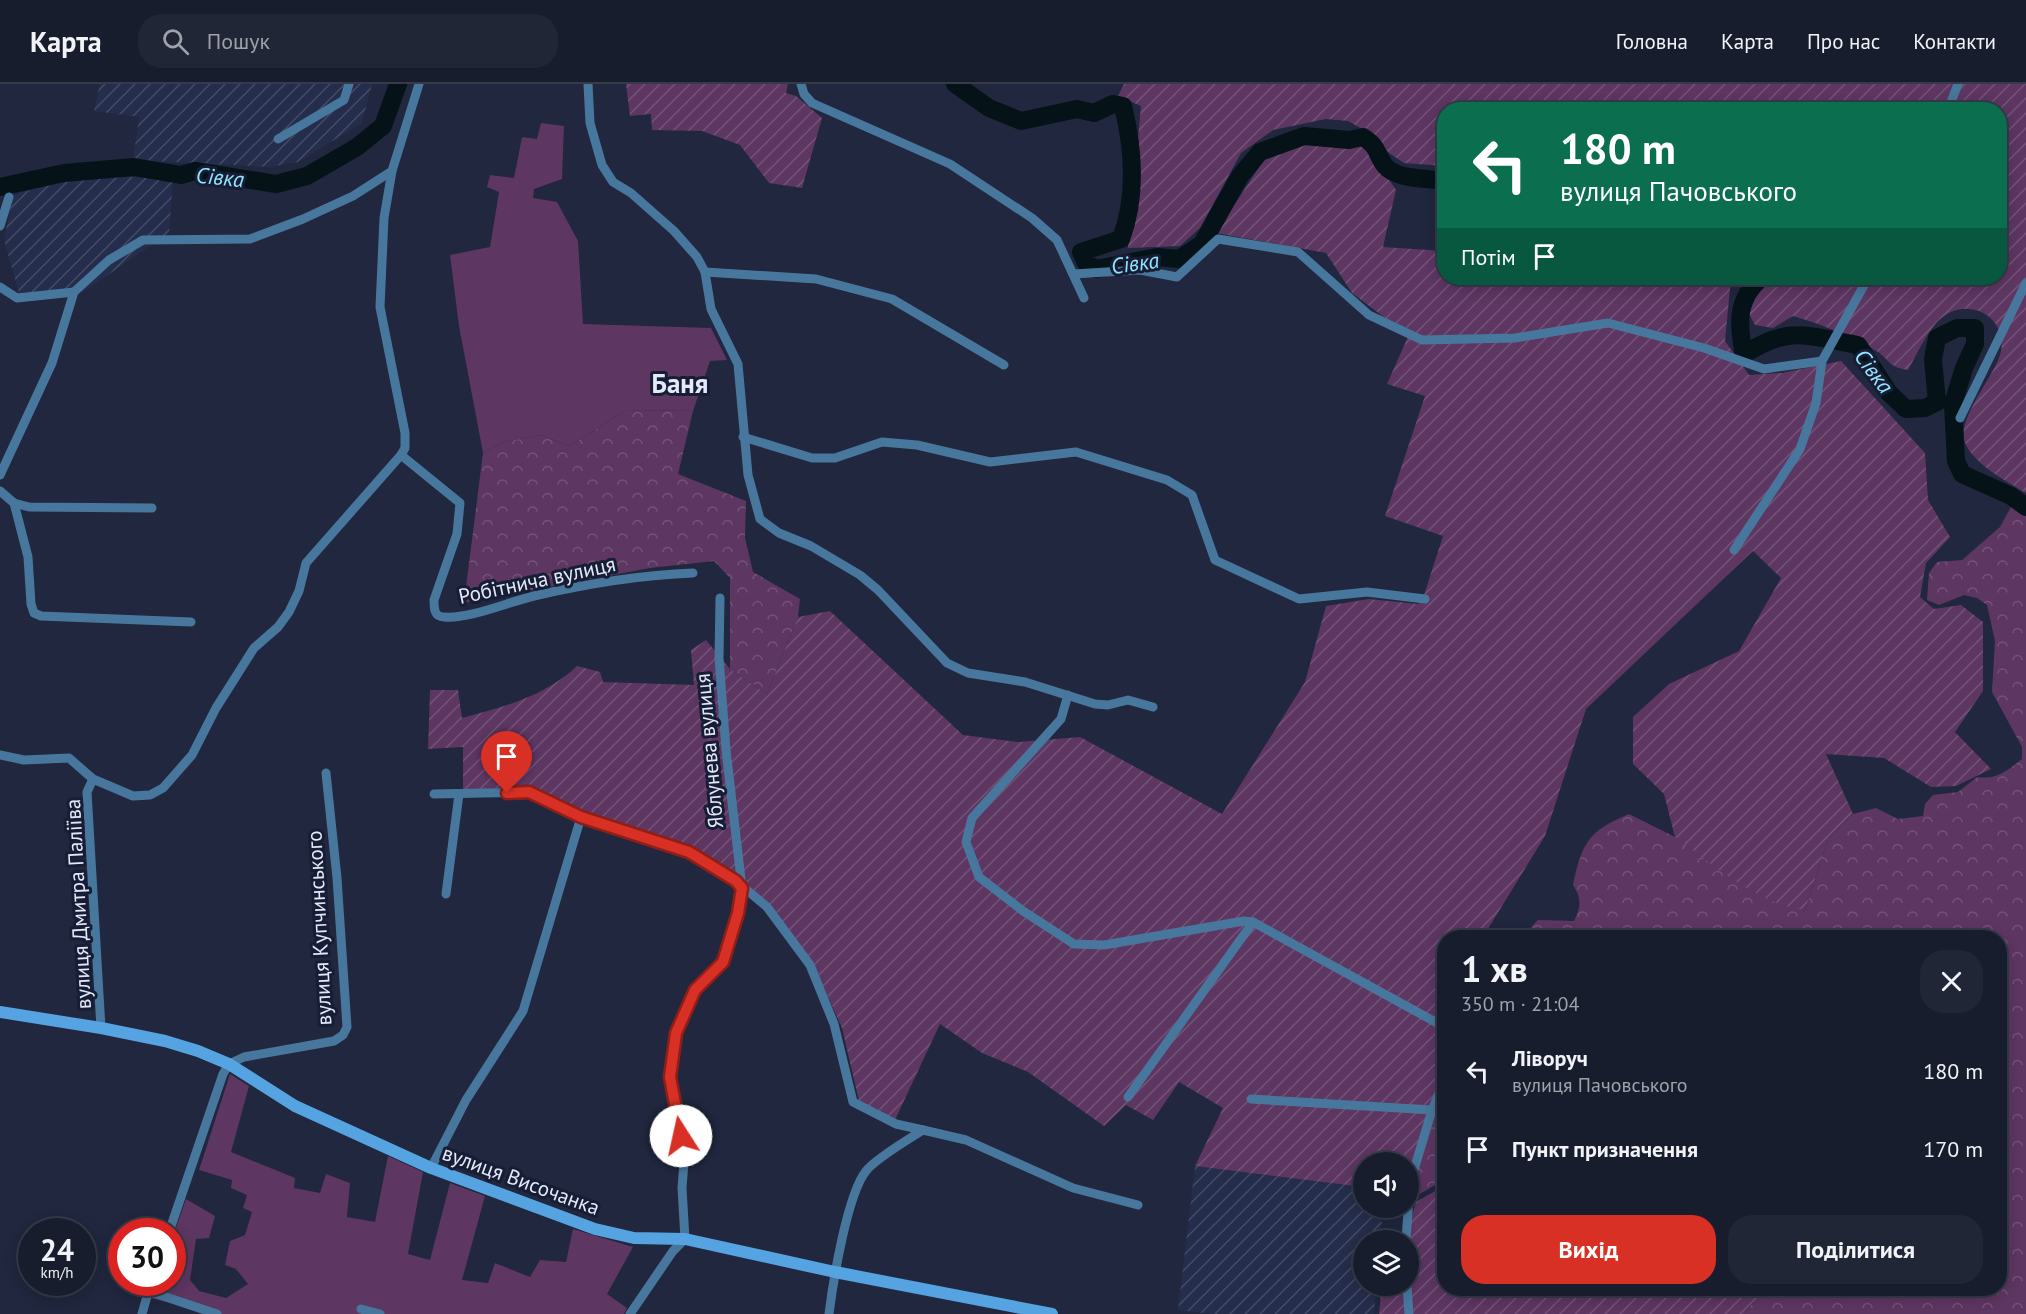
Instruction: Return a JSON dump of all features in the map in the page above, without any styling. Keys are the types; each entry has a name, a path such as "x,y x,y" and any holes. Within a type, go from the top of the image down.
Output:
{"street":[{"path":"278,139 344,100 349,84"},
{"path":"0,755 24,760 69,758 93,779 133,796 150,795 163,789 192,755 216,708 254,648 278,627 289,612 299,591 306,563 401,455 405,448 405,433 380,307 384,218 392,171 419,84"},
{"path":"588,84 590,123 602,165 613,182 631,194 674,231 697,257 705,272 711,309 738,364 748,476 760,519 779,533 811,546 860,575 878,590 948,663 968,673 1025,682 1095,704 1108,705 1128,700 1153,707"},
{"path":"801,84 804,94 812,103 950,164 987,186 1032,218 1058,240 1084,298"},
{"path":"1951,102 1958,84"},
{"path":"0,475 52,363 74,292 109,260 143,240 250,239 303,219 353,196 392,171"},
{"path":"0,226 9,197"},
{"path":"1073,274 1140,270 1177,277 1218,239 1298,252 1369,315 1422,340 1515,338 1608,323 1704,348 1764,369 1822,361"},
{"path":"705,272 816,279 892,299 1004,365"},
{"path":"1960,418 2026,283"},
{"path":"1734,550 1800,450 1816,403 1822,361 1831,349 1845,315 1864,285"},
{"path":"0,287 17,298 74,292"},
{"path":"743,437 812,458 835,458 882,442 917,444 990,462 1076,452 1167,480 1192,495 1215,560 1299,599 1367,592 1425,599"},
{"name":"Робітнича вулиця","path":"401,455 460,503 457,534 434,600 434,609 438,615 444,617 470,613 536,596 657,574 693,573"},
{"path":"0,491 14,503 29,507 152,508"},
{"path":"14,503 28,557 31,604 34,613 41,616 191,622"},
{"name":"Яблунева вулиця","path":"685,1239 682,1188 684,1162 670,1077 676,1033 695,990 723,962 738,913 742,888 724,727 719,658 720,598"},
{"path":"1068,694 1061,719 972,818 966,842 979,877 1023,911 1074,944 1104,945 1244,921 1253,922 1437,1023"},
{"name":"вулиця Купчинського","path":"229,1064 244,1057 334,1041 344,1035 346,1026 337,878 326,773"},
{"name":"вулиця Дмитра Паліїва","path":"93,779 87,792 102,1028"},
{"path":"434,794 529,792 581,817 689,852 736,881 767,907 810,965 834,1024 853,1102 896,1124 966,1140 1073,1188 1138,1205"},
{"path":"446,894 459,794"},
{"path":"430,1168 466,1100 523,1011 581,817"},
{"path":"1128,1097 1253,922"},
{"name":"вулиця Височанка","path":"0,1012 102,1028 165,1041 229,1064 295,1106 430,1168 595,1229 634,1238 685,1239 835,1272 1052,1314"},
{"path":"174,1218 223,1074 229,1064"},
{"path":"1407,1230 1410,1183 1437,1098"},
{"path":"1251,1099 1432,1110"},
{"path":"829,1314 835,1272 854,1200 866,1171 922,1130"},
{"path":"630,1314 673,1251 685,1239"},
{"path":"142,1314 147,1296"},
{"path":"172,1296 217,1314"},
{"path":"1408,1296 1409,1314"},
{"path":"362,1309 380,1314"}],"shaded area":[{"path":"100,84 372,84 362,123 298,162 270,167 133,160 139,117 94,111"},
{"path":"114,175 173,181 169,233 80,294 19,293 4,240 13,195 65,180"},
{"path":"1195,1166 1353,1186 1353,1218 1382,1218 1381,1230 1353,1230 1353,1296 1375,1296 1374,1314 1211,1314 1178,1310"}],"green space":[{"path":"626,84 788,84 786,93 796,96 822,118 802,188 769,183 740,145 702,131 652,130 651,114 630,116"},
{"path":"1124,84 2026,84 2026,493 1981,464 1964,440 1967,419 2001,351 2001,338 1997,326 1981,312 1959,309 1947,314 1933,327 1908,370 1896,367 1878,352 1834,330 1793,316 1773,328 1755,325 1749,314 1757,292 1764,285 2007,285 2007,102 1437,102 1437,165 1404,163 1389,153 1373,135 1348,121 1326,119 1273,130 1241,153 1200,228 1180,246 1128,248 1141,106 1118,96"},
{"path":"541,123 564,126 562,179 534,189 533,198 557,202 578,241 583,324 711,328 727,360 710,361 693,411 626,410 570,446 541,435 504,442 483,453 459,326 450,255 490,247 499,192 487,187 490,175 514,178 522,137 537,139"},
{"path":"1316,142 1367,146 1396,190 1383,247 1437,251 1437,285 1730,285 1725,341 1749,375 1782,373 1841,361 1925,453 1928,500 1950,537 1926,563 1920,597 1934,609 1961,605 1983,622 1983,691 1955,732 1991,769 1956,786 1931,787 1884,758 1826,754 1853,814 1828,839 1805,910 1787,906 1753,892 1736,882 1675,837 1664,794 1633,764 1633,717 1669,684 1739,651 1781,578 1753,551 1586,709 1545,836 1487,930 1437,930 1435,1110 1417,1152 1353,1152 1353,1186 1195,1166 1223,1108 1179,1082 1153,1120 1126,1105 1104,1126 1028,1072 982,1053 940,1024 895,1120 859,1101 842,1028 813,964 750,887 716,861 588,813 528,787 463,790 463,747 428,749 430,690 458,690 462,718 537,693 551,686 577,666 600,672 603,682 694,685 691,650 706,640 730,669 767,694 798,617 830,611 963,735 1019,742 1080,737 1222,814 1305,682 1326,606 1369,599 1418,604 1422,601 1443,536 1385,516 1425,396 1387,384 1411,330 1385,318 1352,293 1326,253 1216,233 1267,155"},
{"path":"626,410 693,411 678,474 746,501 745,538 753,572 800,599 798,617 767,694 730,669 730,578 714,561 650,568 464,603 483,453 504,442 541,435 570,446"},
{"path":"2024,500 2026,502 2026,1314 1745,1314 1746,1310 1761,1296 2007,1296 2007,930 1529,930 1538,920 1574,921 1580,903 1573,885 1584,849 1589,840 1604,826 1629,814 1675,837 1737,882 1805,910 1828,839 1853,814 1876,808 1898,819 1923,816 1925,804 1933,795 1958,792 1977,777 1996,776 2022,759 2022,747 1992,692 1995,641 1987,605 1977,598 1964,595 1939,605 1927,600 1929,573 1937,562 1962,560 2000,527 2012,505"},
{"path":"1437,1048 1437,1184 1419,1194 1419,1156"},
{"path":"230,1074 249,1086 231,1152 295,1178 294,1188 320,1193 326,1174 350,1183 347,1217 375,1222 388,1156 423,1172 408,1254 430,1260 450,1183 485,1196 462,1280 488,1283 495,1263 530,1277 540,1260 566,1262 573,1229 633,1247 607,1294 627,1308 624,1314 215,1314 150,1298 151,1296 186,1296 186,1218 179,1218 186,1199 215,1216 209,1238 196,1239 190,1280 199,1291 226,1298 248,1284 236,1269 225,1265 230,1241 245,1235 252,1212 243,1208 247,1195 231,1188 232,1180 199,1170"},
{"path":"1437,1190 1437,1296 1761,1296 1746,1310 1745,1314 1379,1314 1381,1296 1419,1296 1419,1230 1408,1230 1411,1218 1419,1218 1419,1200"}],"waterway":[{"name":"Сівка","path":"0,187 64,173 134,167 181,175 195,171 276,184 307,176 357,147 383,126 398,84"},
{"name":"Сівка","path":"955,84 989,108 1021,121 1077,109 1094,113 1113,104 1123,106 1130,140 1132,173 1130,206 1121,239 1081,252 1086,263 1096,269 1157,257 1179,259 1202,244 1240,176 1260,152 1304,136 1349,140 1363,137 1372,144 1390,171 1413,178 1437,180"},
{"name":"Сівка","path":"1754,285 1747,294 1741,311 1740,329 1743,350 1748,352 1777,338 1801,335 1858,345 1889,393 1906,409 1925,408 1937,402 1933,359 1937,338 1957,328 1975,328 1975,344 1964,368 1953,404 1956,461 1962,474 2011,496 2026,507"}],"district":[{"name":"Баня","path":"680,383"}],"route":[{"path":"507,793 529,792 581,817 689,852 736,881 742,888 738,913 723,962 695,990 676,1033 670,1077 681,1136"}]}
